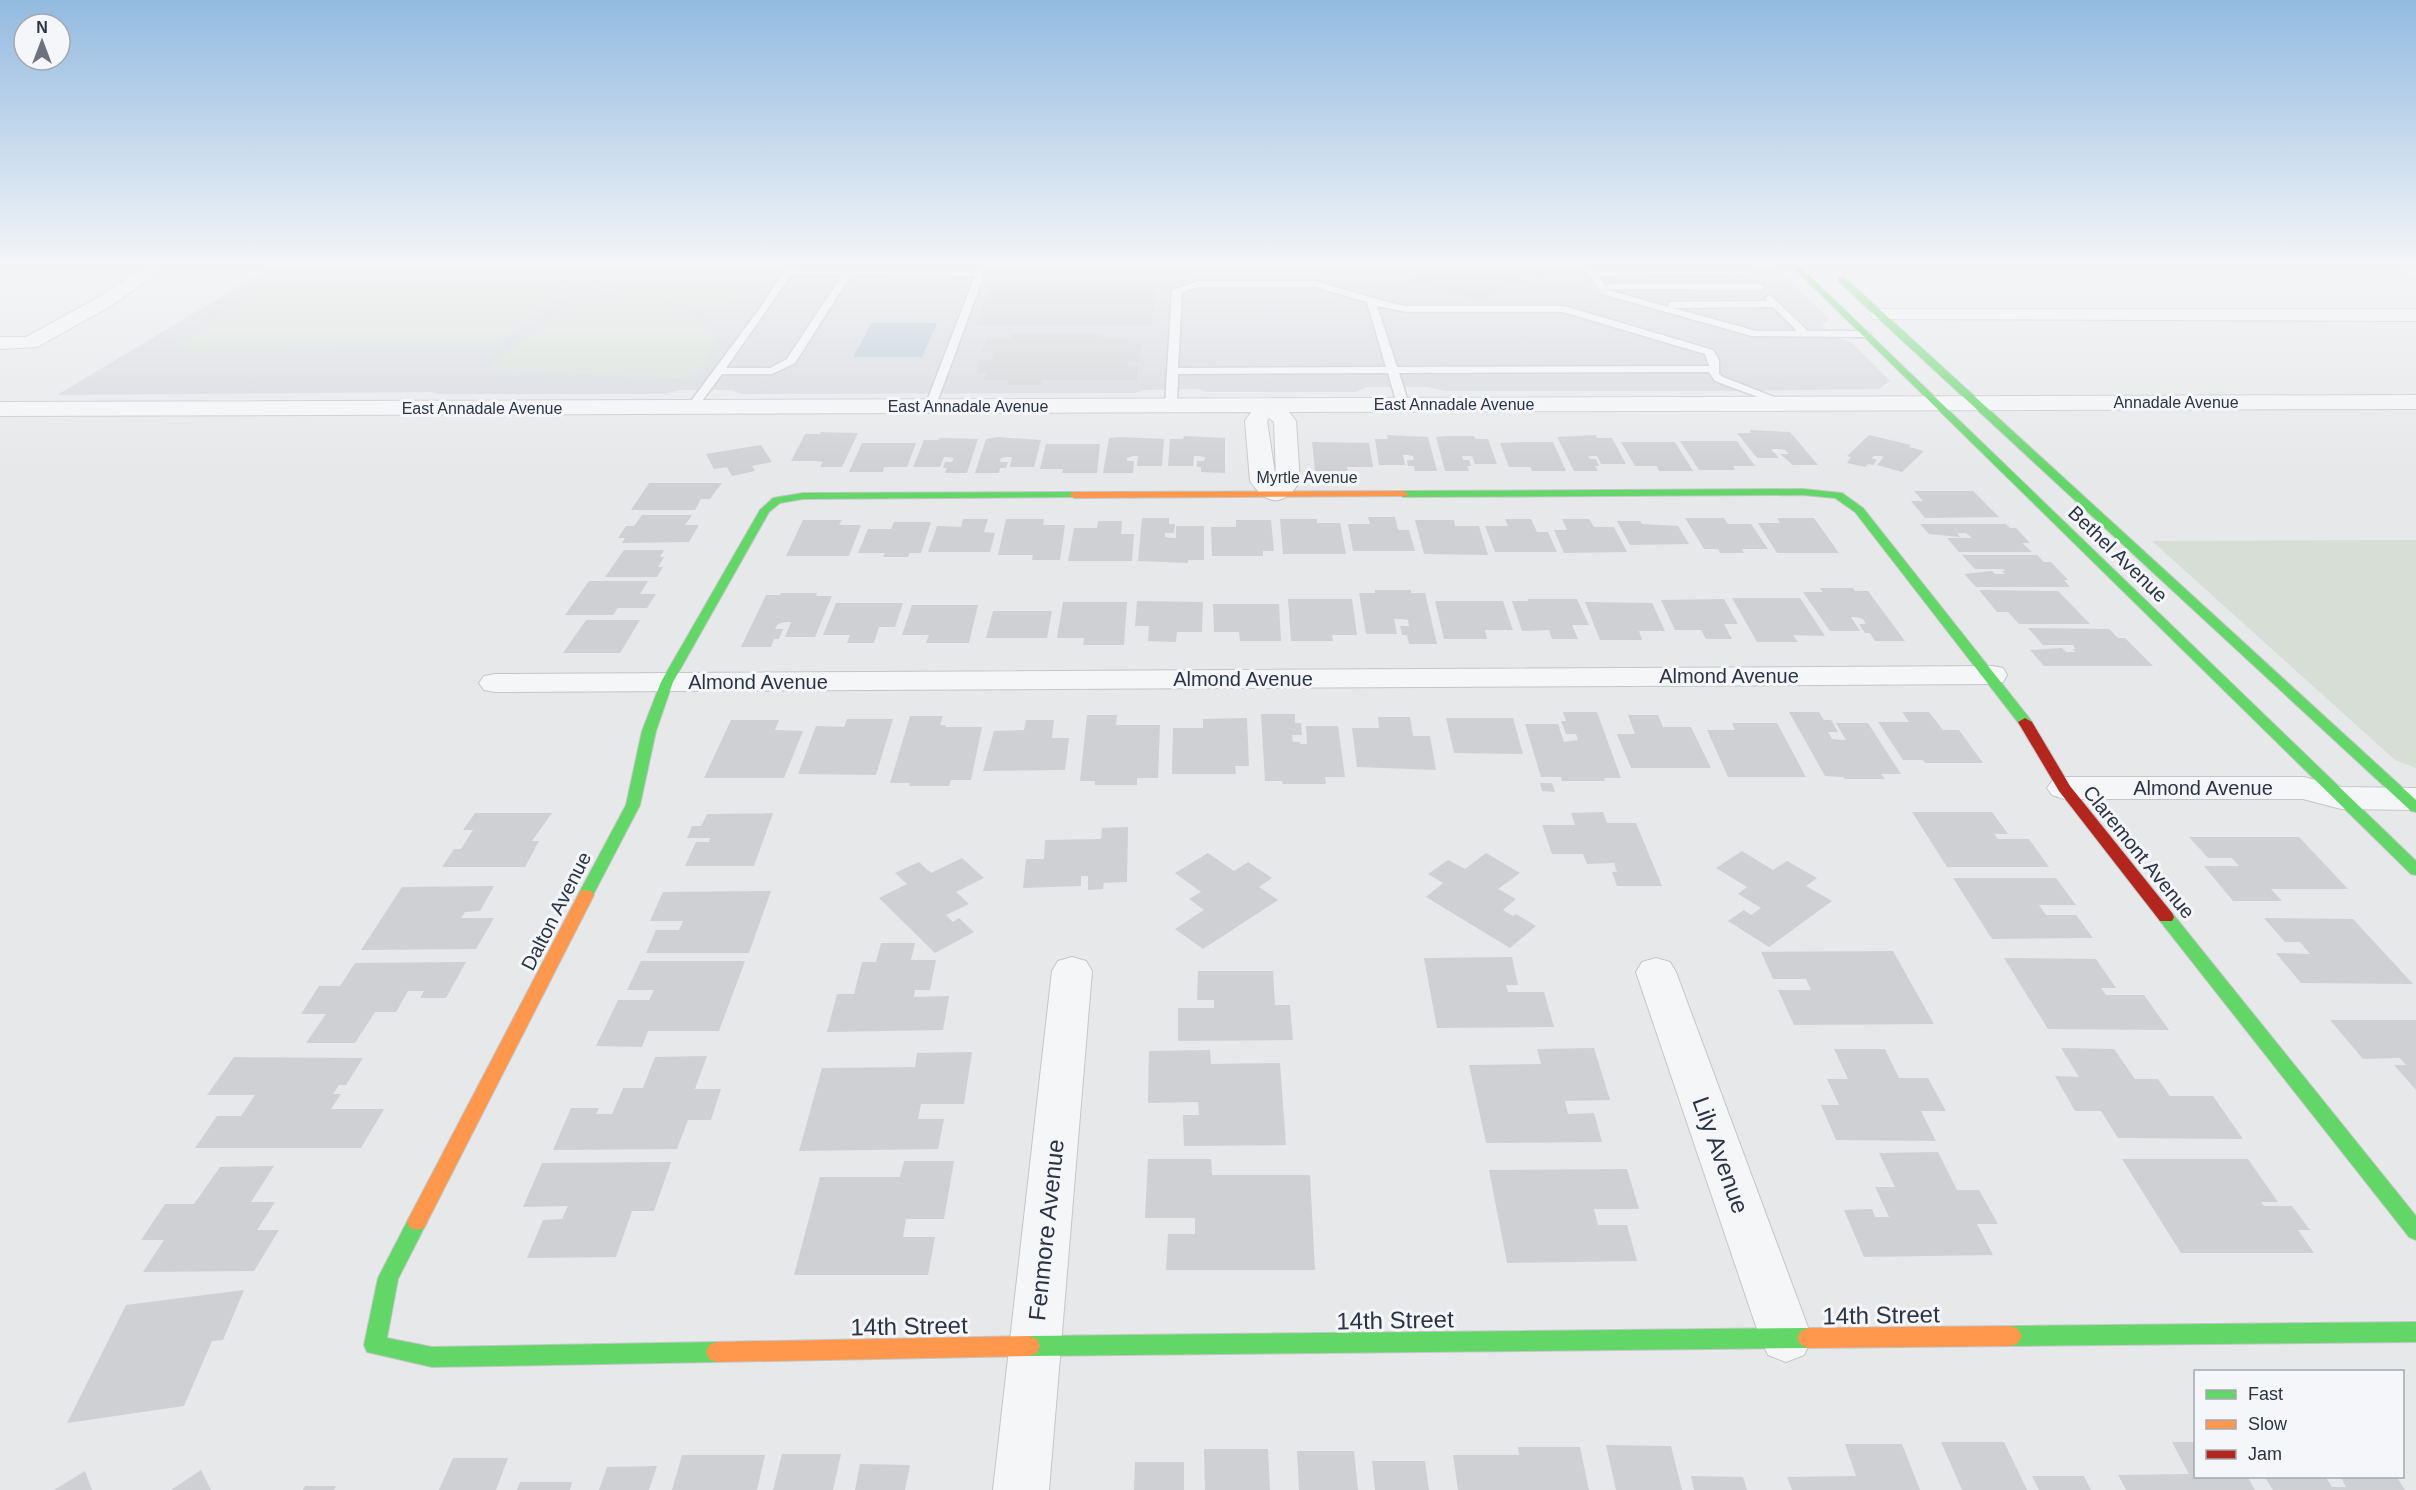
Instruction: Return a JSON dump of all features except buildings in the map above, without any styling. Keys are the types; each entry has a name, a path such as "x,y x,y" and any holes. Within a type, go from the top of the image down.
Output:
{"street":[{"path":"0,343 30,343 47,334"},
{"name":"Bethel Avenue","path":"1866,334 2416,870"},
{"name":"Bethel Avenue","path":"1901,334 2413,802"},
{"name":"Annadale Avenue","path":"1936,403 2416,402"},
{"name":"East Annadale Avenue","path":"0,409 1936,403"},
{"path":"1268,405 1256,421 1262,481 1277,494"},
{"name":"Myrtle Avenue","path":"777,500 803,496 1803,492 1838,495"},
{"name":"Claremont Avenue","path":"1838,495 1858,510 1992,675 2031,730 2072,799 2416,1231"},
{"name":"Dalton Avenue","path":"375,1345 388,1278 633,804 649,731 667,682 765,510 777,500"},
{"name":"Almond Avenue","path":"495,683 1992,675"},
{"name":"Almond Avenue","path":"2072,799 2327,810 2341,798 2413,802"},
{"name":"Fenmore Avenue","path":"1021,1490 1072,971"},
{"name":"Lily Avenue","path":"1656,972 1786,1338"},
{"name":"14th Street","path":"375,1345 432,1357 1034,1346 2416,1332"}],"lane":[{"path":"692,407 746,334"},
{"path":"719,370 772,370 791,361 809,334"},
{"path":"931,406 958,334"},
{"path":"1171,405 1175,334"},
{"path":"1381,334 1403,404"},
{"path":"1647,334 1709,352 1714,360 1714,375 1719,379 1787,405"},
{"path":"1754,334 1866,334"},
{"path":"1174,371 1713,369"}],"shaded area":[{"path":"160,334 1831,334 1834,337 1851,342 1890,381 1879,389 1730,391 1444,391 1428,387 1367,387 1355,392 1207,392 1198,389 1144,390 1135,393 742,394 731,390 680,390 665,394 438,394 432,392 57,395"},
{"path":"193,334 513,334 500,343 189,352 177,344"},
{"path":"531,334 716,334 711,353 689,379 495,370 489,364"},
{"path":"2416,540 2416,768 2395,760 2152,541"}],"water":[{"path":"866,334 932,334 922,357 853,357"}],"traffic: fast":[{"path":"1864,334 2416,870"},
{"path":"1900,334 2416,808"},
{"path":"1403,494 1803,492 1838,495 1859,510 2025,722"},
{"path":"586,895 633,805 649,731 667,682 765,510 777,500 803,496 1074,495"},
{"path":"2166,917 2416,1231"},
{"path":"417,1222 388,1278 375,1345 432,1357 717,1352"},
{"path":"2011,1336 2416,1332"},
{"path":"1029,1346 1808,1338"}],"traffic: slow":[{"path":"1074,495 1403,494"},
{"path":"417,1222 586,895"},
{"path":"1808,1338 2011,1336"},
{"path":"717,1352 1029,1346"}],"traffic: jam":[{"path":"2025,722 2064,788 2166,917"}]}
